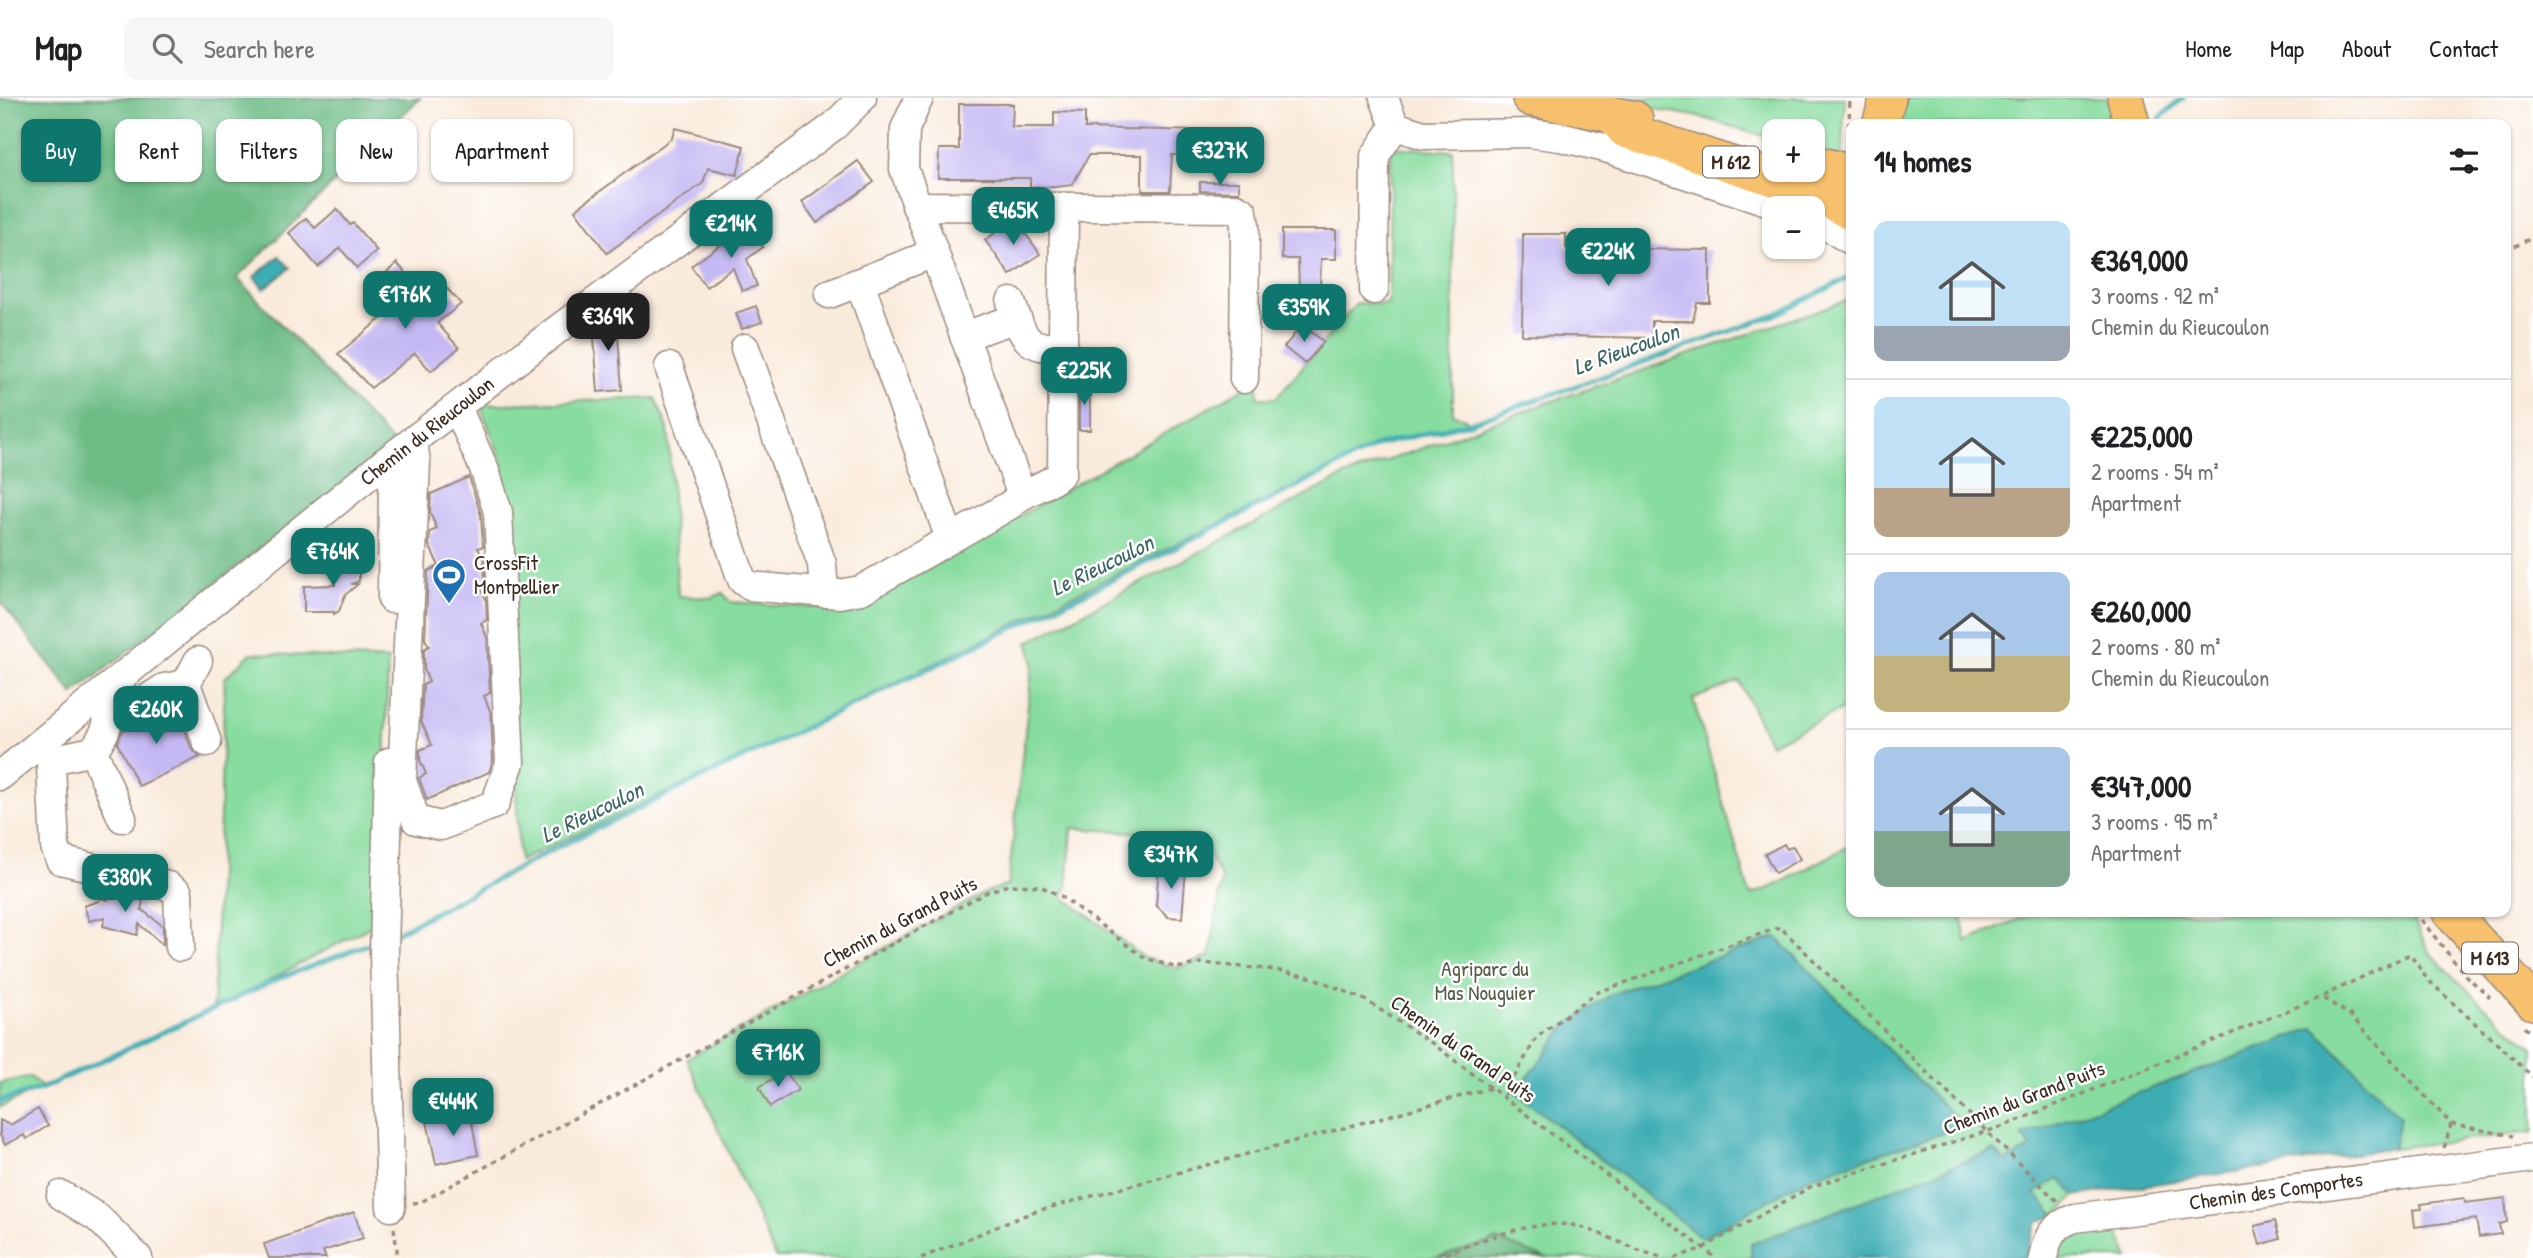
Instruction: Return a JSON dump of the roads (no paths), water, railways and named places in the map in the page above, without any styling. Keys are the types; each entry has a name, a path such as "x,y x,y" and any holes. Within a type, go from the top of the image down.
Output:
{"main road":[{"name":"M 612","path":"1530,98 1762,149"},
{"path":"1882,119 1888,98"},
{"name":"M 612","path":"1611,114 1625,130 1811,190 1846,210"},
{"path":"1825,164 1846,165"},
{"name":"M 613","path":"2455,917 2533,1002"}],"street":[{"name":"Chemin du Rieucoulon","path":"0,776 103,704 145,660 385,462 834,126 862,98"},
{"path":"919,98 913,106 905,129 904,169 1021,493"},
{"path":"1374,290 1375,156 1393,107 1424,135 1529,133 1560,137 1609,149 1762,199"},
{"path":"916,206 1236,208 1243,212 1245,225 1244,379"},
{"path":"669,367 742,580 750,586 824,593 861,590 1010,505 1021,493 1058,478 1064,465 1064,207"},
{"path":"1825,225 1846,237"},
{"path":"829,294 933,253"},
{"path":"860,283 950,539"},
{"path":"964,336 1014,310 1024,337 1033,345 1064,348"},
{"path":"745,348 822,564 824,593"},
{"path":"414,441 416,483 402,781 416,820 441,826 495,804 510,763 498,512 485,471 457,407"},
{"path":"385,462 393,481 392,660 384,952 391,1207"},
{"path":"145,660 182,677 206,742"},
{"path":"103,704 126,713 182,677"},
{"path":"103,704 107,729 93,751 55,760 51,767 55,847 60,860 168,886 178,893 180,947"},
{"path":"93,751 122,818"},
{"name":"Chemin des Comportes","path":"2043,1258 2050,1233 2063,1222 2074,1218 2530,1158"},
{"path":"61,1195 99,1218 138,1258"}],"water":[{"path":"279,256 290,268 264,289 254,277"},
{"path":"1776,937 1964,1126 1810,1177 1702,1238 1516,1093 1567,1025 1612,994"},
{"path":"2314,1028 2400,1117 2393,1148 2075,1196 2060,1178 2035,1193 2056,1216 2038,1221 2028,1245 2027,1258 1751,1258 1751,1244 1994,1150 2005,1162 2031,1147 2022,1136"}],"waterway":[{"name":"Le Rieucoulon","path":"2160,118 2183,98"},
{"name":"Le Rieucoulon","path":"394,934 556,848 1098,587 1378,445 1472,422 1613,373 1775,315 1846,279"},
{"name":"Le Rieucoulon","path":"0,1101 43,1088 275,980 374,942"}],"place":[{"name":"CrossFit Montpellier","path":"449,605"}],"park label":[{"name":"Agriparc du Mas Nouguier","path":"1485,981"}]}
